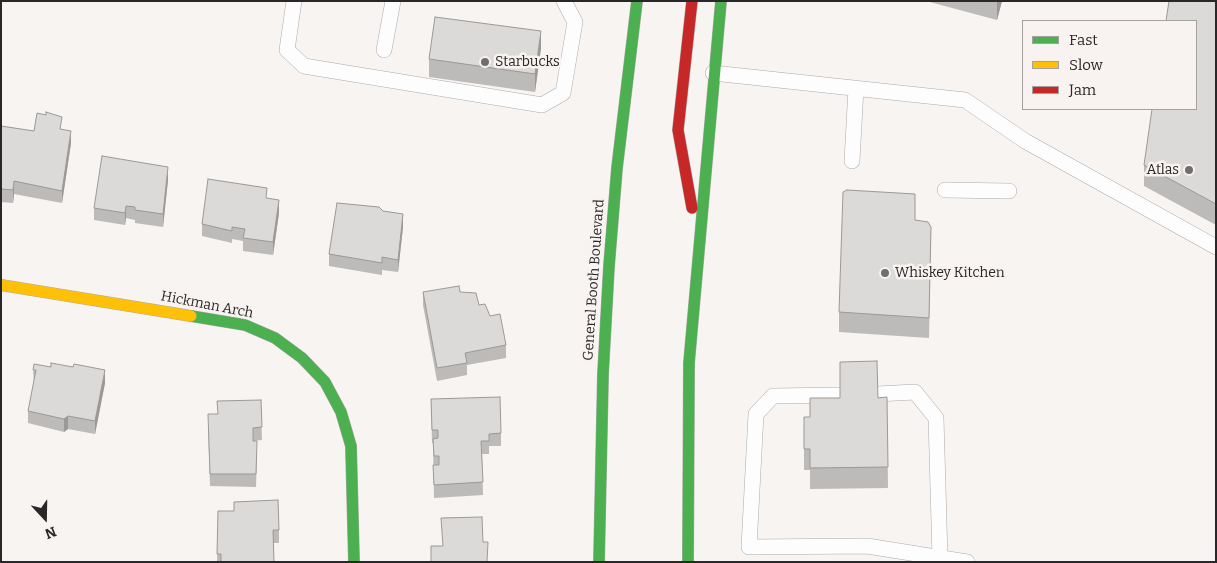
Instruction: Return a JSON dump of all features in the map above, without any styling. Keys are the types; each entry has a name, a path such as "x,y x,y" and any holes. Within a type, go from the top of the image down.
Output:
{"main road":[{"name":"General Booth Boulevard","path":"599,562 603,374 609,266 617,168 637,1"},
{"path":"692,1 678,130 698,244"},
{"path":"688,562 689,363 713,73 721,1"},
{"name":"Hickman Arch","path":"1,286 245,325 275,338 302,358 325,382 341,412 351,446 354,562"}],"lane":[{"path":"294,1 287,50 304,66 542,105 563,93 575,22 564,1"},
{"path":"384,50 392,1"},
{"path":"713,73 965,100 1025,141 1216,248"},
{"path":"852,161 856,88"},
{"path":"945,190 1009,191"},
{"path":"877,394 915,392 936,418 940,558"},
{"path":"840,395 773,396 756,414 749,547 867,546 967,562"},
{"path":"864,562 867,546"}],"building":[{"path":"1169,1 1216,1 1216,204 1144,165 1152,110 1197,110 1197,20 1166,20"},
{"path":"435,17 541,31 535,74 429,59"},
{"path":"46,112 62,117 60,129 71,131 62,191 14,181 13,190 1,189 1,126 34,131 37,113 46,115"},
{"path":"102,156 168,167 163,214 135,210 135,207 126,206 125,213 94,208"},
{"path":"208,179 267,188 266,198 279,200 273,242 243,238 245,229 232,227 232,231 202,224"},
{"path":"847,190 915,194 915,220 928,222 931,227 929,318 839,312 843,192"},
{"path":"337,203 379,207 383,211 403,214 398,260 382,257 382,263 329,254"},
{"path":"459,286 460,292 476,293 479,305 485,304 490,316 500,314 506,345 465,353 467,363 437,368 423,292"},
{"path":"877,361 878,398 887,397 888,467 810,468 810,449 804,449 804,417 810,417 810,398 840,398 840,362"},
{"path":"51,363 73,367 74,364 105,370 95,421 68,416 64,419 28,411 36,370 33,370 34,364 51,367"},
{"path":"500,397 501,433 489,434 489,441 481,441 483,482 434,485 433,465 439,465 439,456 434,456 433,439 438,438 438,430 432,430 431,399"},
{"path":"261,400 262,427 253,428 253,441 257,441 256,474 210,474 208,414 218,414 217,401"},
{"path":"278,500 279,530 273,530 274,562 221,562 221,554 217,554 218,511 234,511 234,502"},
{"path":"482,517 483,542 488,542 487,562 431,562 431,546 443,546 441,518"}],"traffic: fast":[{"path":"599,562 603,374 609,266 617,168 637,1"},
{"path":"688,562 689,363 721,1"},
{"path":"191,316 245,325 275,338 302,358 325,382 341,412 351,446 354,562"}],"traffic: slow":[{"path":"1,285 191,316"}],"traffic: jam":[{"path":"692,1 678,130 692,208"}],"place":[{"name":"Starbucks","path":"485,62"},
{"name":"Atlas","path":"1189,170"},
{"name":"Whiskey Kitchen","path":"885,273"}]}
